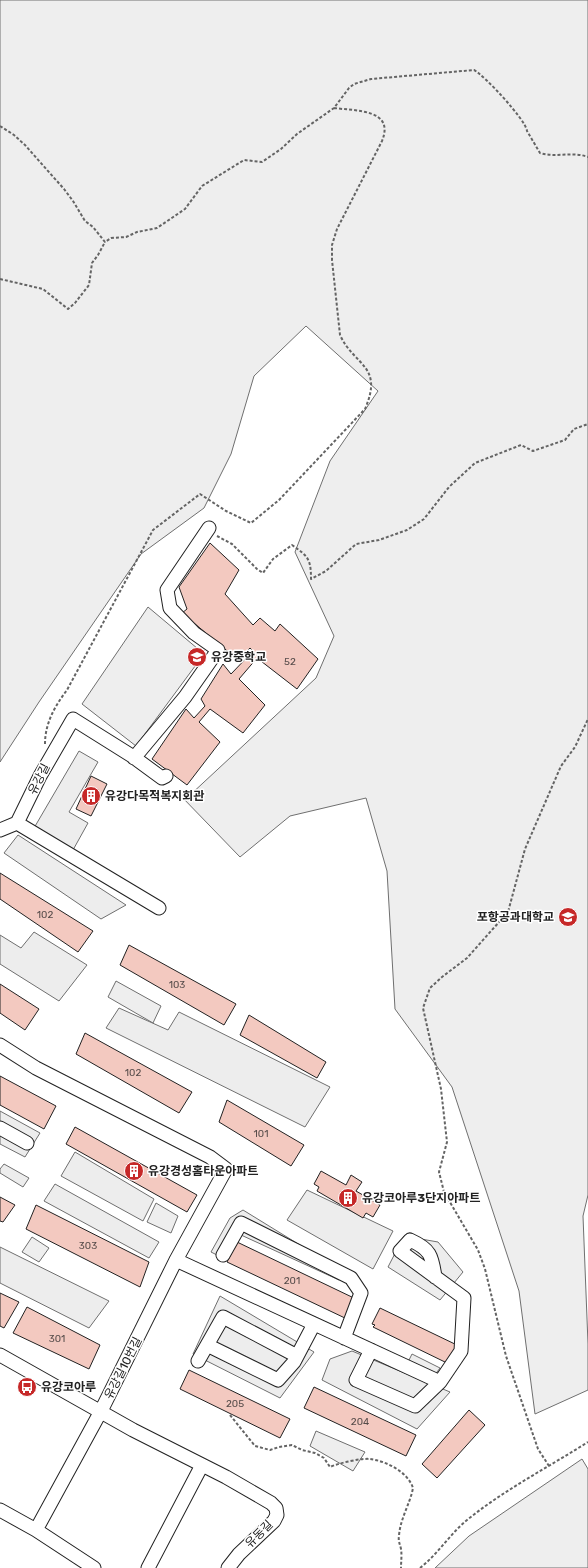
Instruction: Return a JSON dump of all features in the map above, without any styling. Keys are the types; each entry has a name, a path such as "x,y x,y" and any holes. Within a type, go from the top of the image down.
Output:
{"street":[{"path":"166,776 162,778 134,758 185,697 218,650 194,633 170,608 167,590 208,530"},
{"name":"유강길","path":"18,823 40,776 73,719 134,758"},
{"path":"0,830 18,823 159,908"},
{"name":"유강길10번길","path":"0,1045 36,1068 210,1157 226,1169 176,1260 101,1411 36,1530"},
{"path":"0,1128 27,1143"},
{"path":"223,1256 241,1223 351,1278 361,1293 344,1338"},
{"path":"176,1260 440,1382"},
{"path":"370,1350 356,1380 415,1406 440,1382 461,1351 464,1298 435,1277"},
{"path":"198,1361 223,1317 297,1356"},
{"path":"207,1346 278,1380 297,1356 314,1324"},
{"path":"0,1355 133,1430 202,1465 148,1568"},
{"name":"유동길","path":"202,1465 266,1500 276,1508 277,1515 274,1521 239,1554 228,1568"},
{"path":"0,1510 36,1530 94,1568"}],"path":[{"path":"0,279 43,290 68,309 75,303 89,285 92,263 105,242 111,238 126,237 137,232 157,228 185,209 202,186 244,160 262,162 281,149 297,134 334,108 349,88 359,82 459,70 474,70 485,78 517,114 527,128 540,153 548,156 575,154 588,157"},
{"path":"45,747 45,734 56,705 66,690 153,530 200,494 226,511 250,523 279,500 365,409 369,396 370,375 366,367 346,345 340,335 332,268 332,246 337,229 382,141 386,128 382,120 374,115 365,112 334,108"},
{"path":"0,126 14,135 25,145 64,189 85,222 93,227 105,242"},
{"path":"208,530 232,544 263,573 273,559 292,545 306,554 311,567 311,579 326,571 356,544 379,540 407,530 424,519 449,487 475,463 521,444 533,451 543,449 565,440 574,429 588,424"},
{"path":"549,1466 538,1449 506,1356 485,1269 478,1250 444,1192 439,1172 447,1142 441,1089 423,1008 430,988 467,958 508,912 525,849 561,766 575,747 588,719"},
{"path":"230,1415 254,1446 270,1450 292,1445 302,1450 316,1453 324,1458 330,1467 360,1460 372,1459 395,1468 407,1476 414,1488 406,1509 399,1536 402,1550 401,1568"},
{"path":"420,1568 440,1549 450,1535 467,1520 532,1474 549,1466 588,1442"}],"shaded area":[{"path":"0,0 588,0 588,1195 583,1216 588,1344 588,1390 535,1414 519,1291 452,1087 395,1009 387,871 366,798 290,816 240,857 180,795 189,796 316,678 334,636 295,552 330,461 378,391 306,326 254,376 231,454 204,508 141,554 39,702 0,762"},
{"path":"148,607 204,654 136,746 82,704"},
{"path":"79,751 98,762 69,812 88,823 73,850 34,828"},
{"path":"18,835 126,905 101,919 4,853"},
{"path":"34,932 87,965 59,1001 0,964 0,935 21,948"},
{"path":"116,981 161,1006 153,1023 108,997"},
{"path":"119,1008 168,1030 179,1012 330,1087 305,1127 106,1028"},
{"path":"0,1111 40,1133 25,1157 0,1144"},
{"path":"75,1152 154,1199 143,1221 61,1176"},
{"path":"4,1164 29,1178 23,1187 0,1173 0,1169"},
{"path":"55,1184 159,1242 149,1258 44,1201"},
{"path":"307,1190 393,1231 373,1269 287,1220"},
{"path":"156,1203 178,1216 171,1233 147,1222"},
{"path":"243,1210 347,1274 339,1280 241,1235 225,1259 211,1252 230,1218"},
{"path":"404,1236 438,1242 463,1272 440,1300 388,1267"},
{"path":"32,1237 49,1248 39,1262 22,1252"},
{"path":"0,1247 109,1301 89,1328 0,1283"},
{"path":"220,1296 314,1352 280,1398 193,1354"},
{"path":"352,1351 450,1392 417,1429 322,1380 330,1359"},
{"path":"412,1354 440,1368 434,1376 407,1364"},
{"path":"316,1431 365,1452 353,1471 310,1446"},
{"path":"582,1459 588,1469 588,1568 435,1568 469,1536"}],"building":[{"path":"210,543 239,570 225,594 253,625 260,618 275,631 280,624 318,659 297,689 257,658 239,679 265,705 243,733 210,709 199,722 220,742 187,785 152,759 186,709 194,718 205,706 201,699 223,664 231,674 253,651 250,648 238,660 182,613 187,609 179,587"},
{"name":"유강다목적복지회관","path":"91,776 107,784 91,816 76,809"},
{"path":"0,873 93,931 78,952 0,899"},
{"path":"129,945 236,1004 224,1025 120,965"},
{"path":"0,984 39,1009 25,1030 0,1013"},
{"path":"249,1015 326,1062 317,1078 240,1035"},
{"path":"85,1033 192,1092 179,1113 76,1054"},
{"path":"0,1076 56,1106 44,1129 0,1105"},
{"path":"227,1100 304,1145 291,1166 219,1122"},
{"name":"유강경성홈타운아파트","path":"75,1127 197,1195 187,1212 66,1144"},
{"name":"유강코아루3단지아파트","path":"321,1171 346,1185 351,1175 362,1182 356,1191 380,1205 373,1217 366,1213 363,1218 317,1191 319,1187 314,1184"},
{"path":"0,1197 15,1205 3,1222 0,1221"},
{"path":"36,1205 149,1262 140,1287 26,1229"},
{"path":"237,1242 356,1299 347,1319 227,1262"},
{"path":"0,1293 19,1302 4,1328 0,1326"},
{"path":"27,1307 100,1345 89,1369 13,1333"},
{"path":"380,1308 459,1346 447,1363 373,1327 375,1325 372,1324"},
{"path":"189,1370 290,1419 280,1438 180,1389"},
{"path":"314,1387 416,1435 406,1456 304,1408"},
{"path":"469,1410 485,1425 437,1478 422,1464"}],"place":[{"name":"유강중학교","path":"197,657"},
{"name":"유강다목적복지회관","path":"91,796"},
{"name":"포항공과대학교","path":"568,917"},
{"name":"유강경성홈타운아파트","path":"134,1171"},
{"name":"유강코아루3단지아파트","path":"348,1198"},
{"name":"유강코아루","path":"27,1387"}]}
